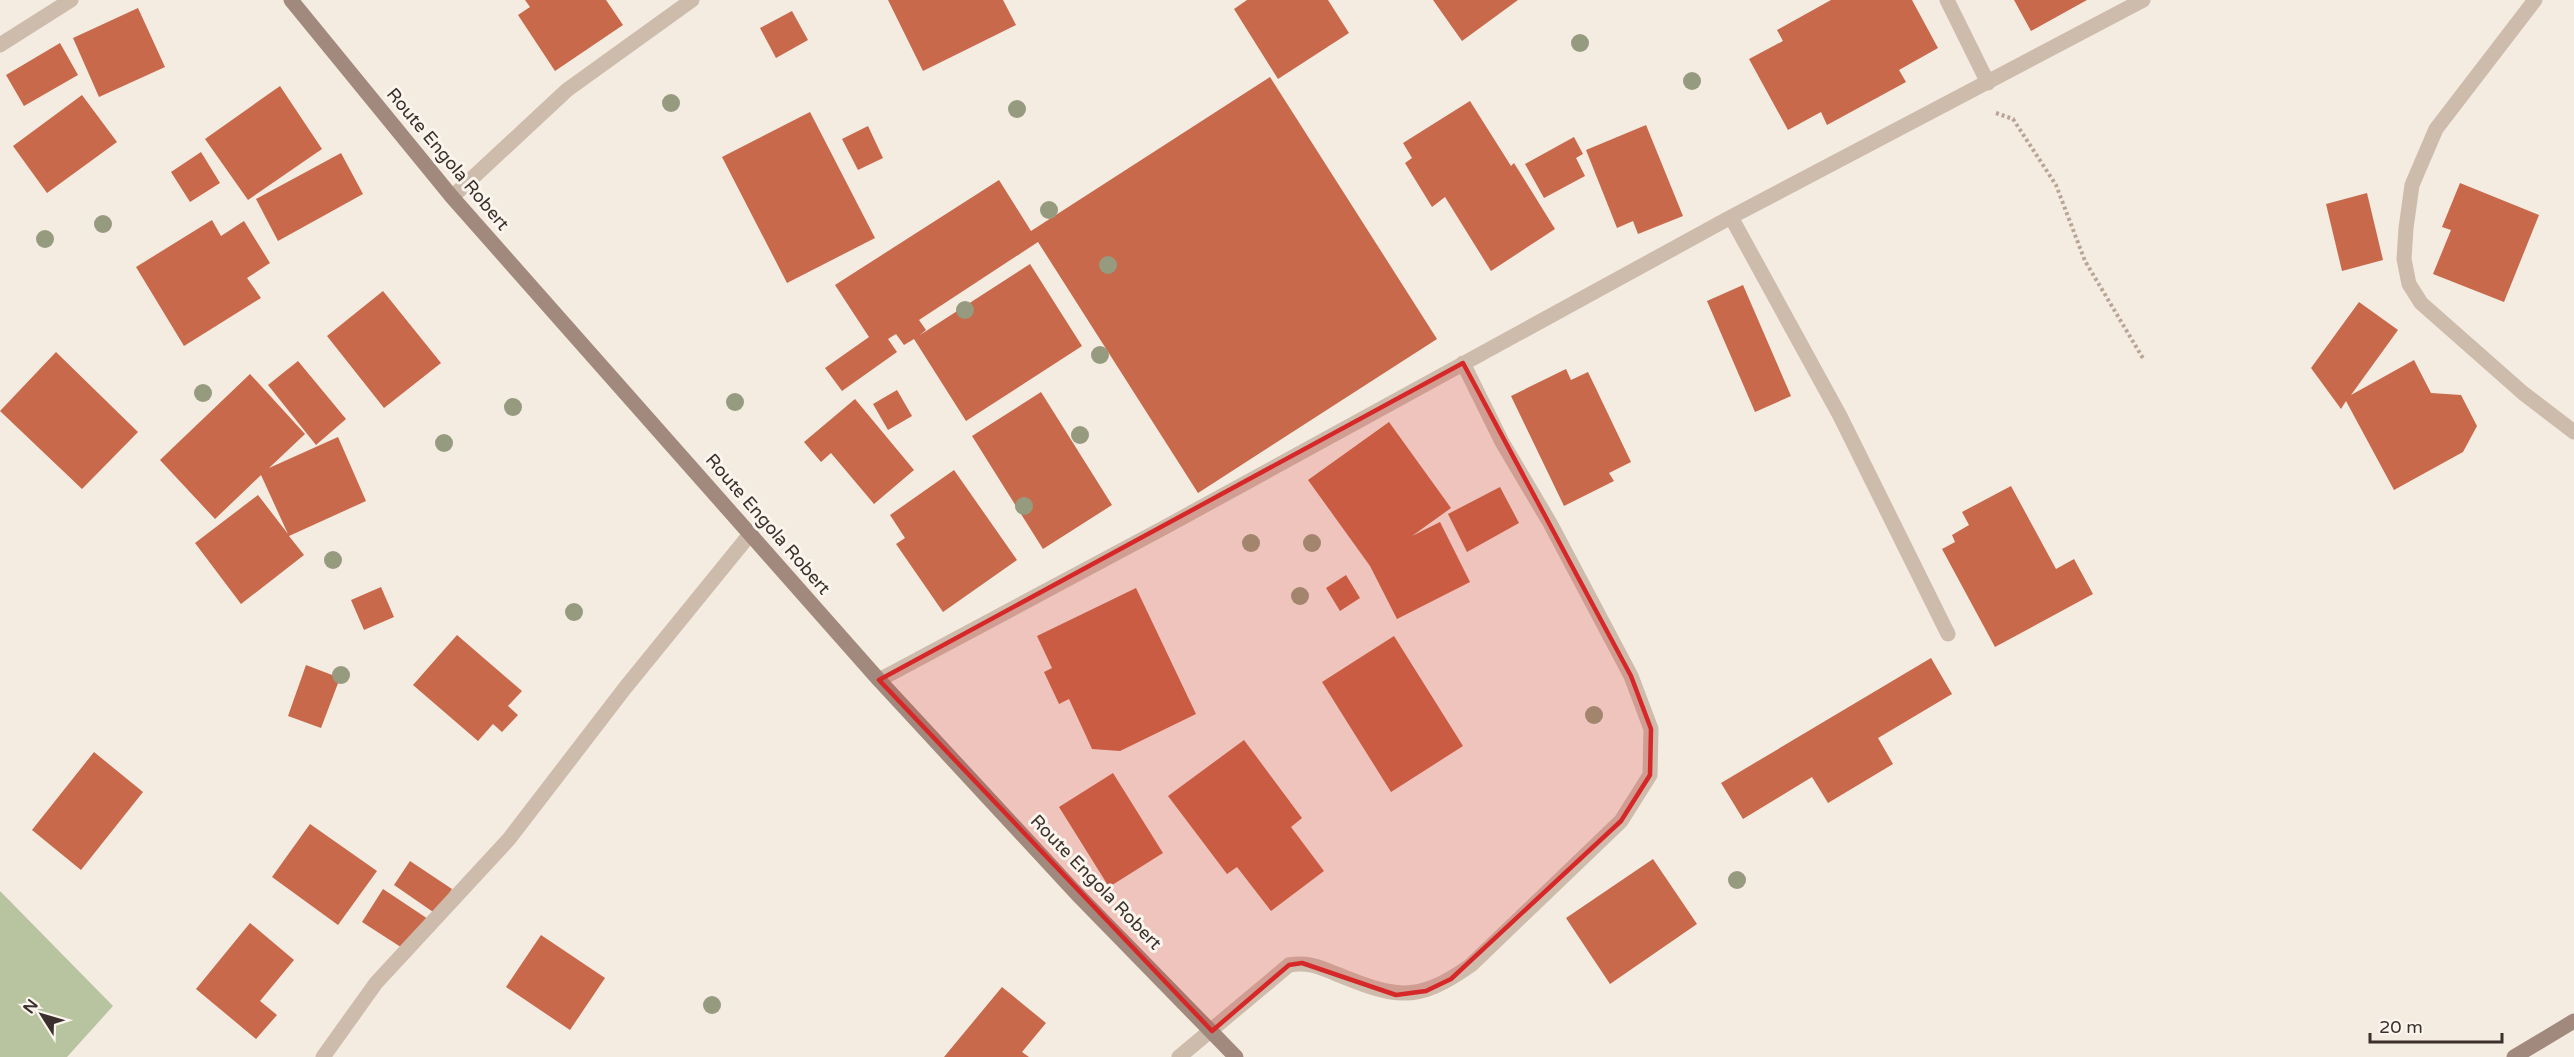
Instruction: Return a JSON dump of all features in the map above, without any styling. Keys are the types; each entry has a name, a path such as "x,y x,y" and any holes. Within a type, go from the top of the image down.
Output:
{"street":[{"path":"0,45 71,0"},
{"name":"Route Engola Robert","path":"291,0 452,197 879,680 1077,894 1236,1057"},
{"path":"452,197 567,90 692,0"},
{"path":"1947,0 1988,83"},
{"path":"879,680 1731,217 2143,0"},
{"path":"2535,0 2436,129 2412,185 2404,259 2409,284 2421,303 2523,393 2574,432"},
{"path":"1731,217 1840,416 1948,634"},
{"path":"1179,1057 1289,965 1302,963 1318,966 1366,986 1396,994 1426,991 1451,979 1471,965 1621,821 1650,775 1651,729 1631,676 1555,534 1502,442 1463,363"},
{"path":"323,1057 376,983 509,839 625,688 751,533"},
{"path":"2514,1057 2574,1021"}],"path":[{"path":"1956,99 2013,119 2056,185 2085,261 2144,360"}],"highlighted area":[{"path":"1463,363 1631,676 1651,729 1650,775 1621,821 1451,979 1426,991 1396,995 1302,963 1289,965 1212,1031 879,680"}],"green space":[{"path":"0,891 113,1006 67,1057 0,1057"}],"building":[{"path":"525,0 606,0 623,25 555,71 518,15 530,7"},
{"path":"888,0 1003,0 1016,25 923,71"},
{"path":"1247,0 1328,0 1349,33 1278,79 1234,9"},
{"path":"1433,0 1518,0 1462,41"},
{"path":"1831,0 1912,0 1938,48 1899,70 1906,82 1827,125 1821,112 1788,130 1749,59 1783,41 1777,30"},
{"path":"2014,0 2087,0 2031,31"},
{"path":"138,8 165,67 99,97 73,38"},
{"path":"792,11 808,40 776,58 760,28"},
{"path":"60,43 78,75 24,106 6,75"},
{"path":"1270,77 1437,339 1198,493 1038,242 919,320 926,330 920,335 1030,264 1082,346 966,421 914,339 904,345 896,334 888,339 897,352 842,391 825,368 869,337 835,285 999,180 1031,231"},
{"path":"280,86 322,149 248,200 205,139"},
{"path":"82,95 117,142 47,193 13,146"},
{"path":"1470,101 1511,166 1514,163 1555,229 1491,271 1445,197 1432,207 1405,163 1412,158 1403,143"},
{"path":"810,112 875,238 787,283 722,157"},
{"path":"1646,125 1683,216 1638,234 1633,221 1617,228 1586,150"},
{"path":"868,126 883,158 858,170 842,139"},
{"path":"1574,137 1583,154 1576,158 1585,176 1544,198 1525,164"},
{"path":"201,152 220,183 190,202 171,172"},
{"path":"341,153 363,194 278,241 256,199"},
{"path":"2460,183 2539,215 2504,302 2433,274 2451,230 2442,227"},
{"path":"2367,193 2383,260 2342,271 2326,204"},
{"path":"212,220 221,236 244,221 270,263 247,278 261,298 184,346 136,267"},
{"path":"1743,285 1791,396 1755,412 1707,301"},
{"path":"383,291 441,363 384,408 327,336"},
{"path":"2359,302 2398,330 2351,395 2414,360 2431,393 2461,395 2477,426 2463,452 2394,490 2346,401 2341,409 2311,368"},
{"path":"56,352 138,432 82,489 0,411"},
{"path":"298,361 346,419 316,445 268,385"},
{"path":"1566,369 1571,380 1588,372 1631,462 1609,473 1614,481 1564,506 1511,396"},
{"path":"250,374 305,434 269,468 338,437 366,501 289,536 304,555 241,604 195,543 258,495 288,534 261,475 215,519 160,460"},
{"path":"897,390 912,416 888,430 873,404"},
{"path":"1041,392 1112,505 1043,549 972,436"},
{"path":"855,399 914,470 874,504 831,453 821,462 804,442"},
{"path":"1389,422 1451,508 1412,536 1440,522 1470,582 1397,619 1370,566 1308,480"},
{"path":"954,470 1017,560 943,612 896,544 905,538 890,515"},
{"path":"2011,486 2056,569 2074,559 2093,594 1995,647 1942,549 1955,542 1952,535 1969,525 1962,512"},
{"path":"1500,487 1519,523 1467,552 1448,514"},
{"path":"1346,575 1360,598 1340,611 1326,588"},
{"path":"381,587 394,617 364,630 351,600"},
{"path":"1136,588 1196,714 1120,751 1092,749 1069,699 1059,704 1044,672 1052,668 1037,636"},
{"path":"457,635 522,691 508,706 518,715 502,732 493,724 478,741 413,685"},
{"path":"1394,636 1463,746 1391,792 1322,682"},
{"path":"1931,658 1952,694 1878,738 1893,764 1828,803 1812,777 1743,819 1721,783"},
{"path":"306,665 340,678 321,728 288,716"},
{"path":"1244,740 1302,818 1291,827 1324,871 1271,911 1237,867 1227,874 1168,796"},
{"path":"94,752 143,792 81,870 32,830"},
{"path":"1113,773 1163,853 1109,887 1059,807"},
{"path":"310,824 377,871 338,925 272,877"},
{"path":"1653,859 1697,924 1610,984 1566,918"},
{"path":"410,861 452,889 436,914 394,885"},
{"path":"383,889 428,919 407,951 362,922"},
{"path":"250,923 294,960 260,1001 277,1015 256,1039 196,989"},
{"path":"541,935 605,978 570,1030 506,987"},
{"path":"1002,987 1046,1023 1022,1052 1029,1057 944,1057"}]}
